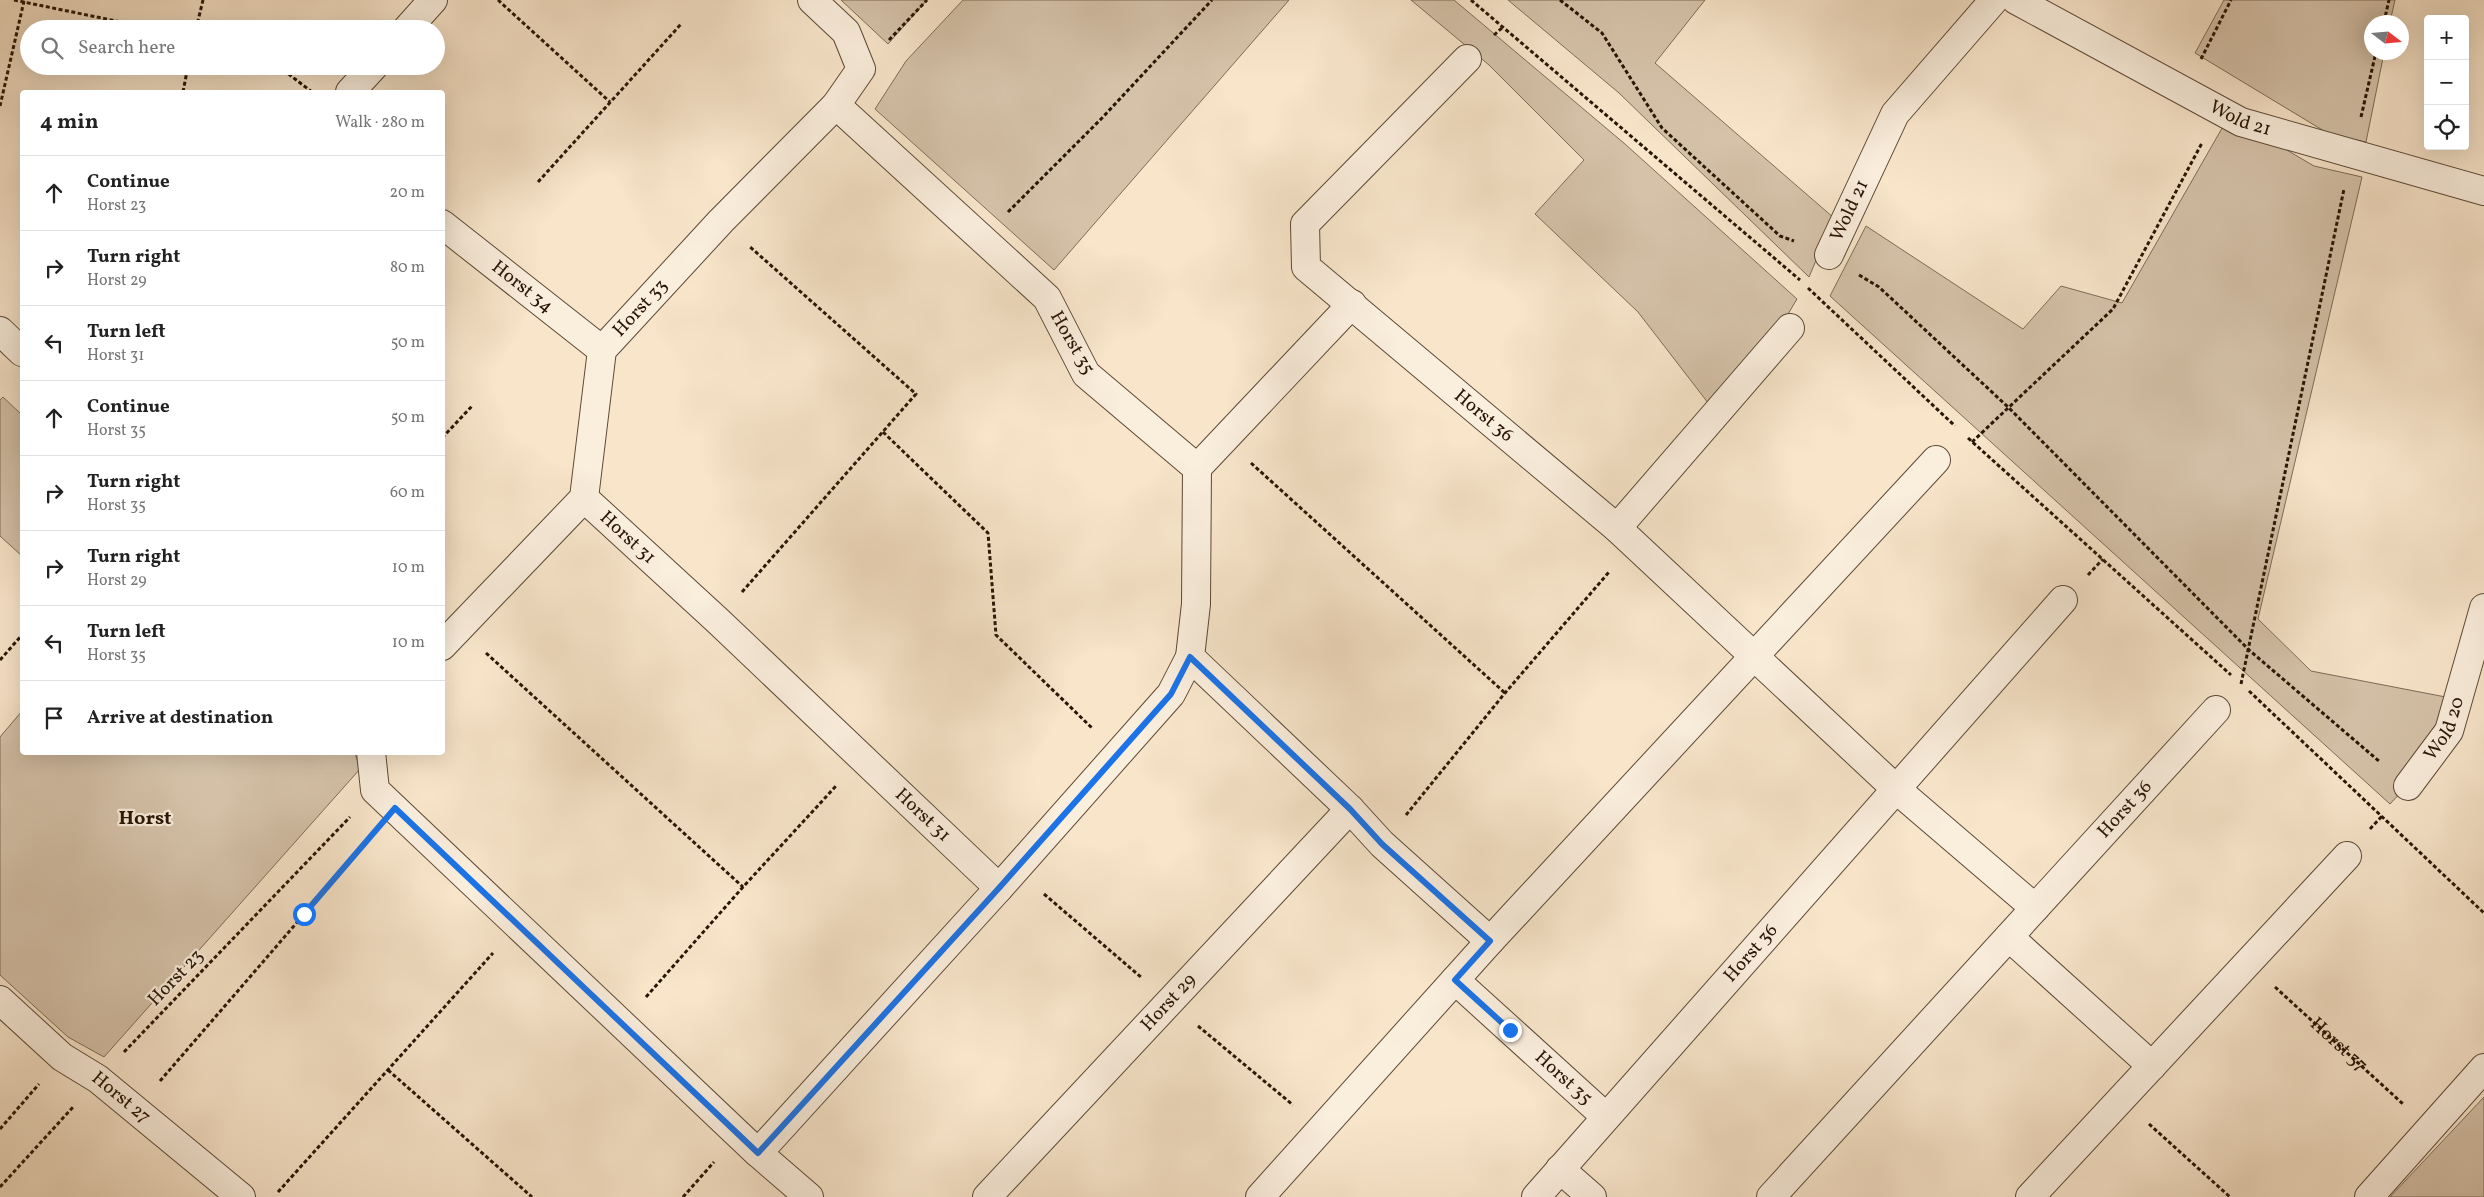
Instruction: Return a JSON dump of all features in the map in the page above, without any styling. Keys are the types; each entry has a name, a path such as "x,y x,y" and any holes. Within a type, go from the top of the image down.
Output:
{"street":[{"path":"415,20 433,0"},
{"path":"812,0 846,32 861,69"},
{"name":"Wold 21","path":"1829,255 1896,114 1994,0"},
{"name":"Wold 21","path":"2016,0 2241,122 2484,191"},
{"name":"Horst 36","path":"1467,59 1305,224 1306,267 1625,535 1896,788 2035,908"},
{"name":"Horst 33","path":"584,498 602,350 721,220 836,104 861,69"},
{"path":"352,90 366,75"},
{"name":"Horst 35","path":"836,104 1047,298 1086,374 1197,468"},
{"name":"Horst 34","path":"445,226 602,350"},
{"path":"749,1143 999,888 1171,694 1190,657 1196,604 1197,468 1352,304"},
{"path":"1625,535 1790,328"},
{"path":"0,331 20,350"},
{"path":"1260,1197 1490,941 1936,460"},
{"path":"451,638 584,498"},
{"name":"Horst 31","path":"584,498 717,620 999,888"},
{"name":"Horst 36","path":"1536,1197 2062,600"},
{"name":"Wold 20","path":"2408,786 2449,731 2484,608"},
{"path":"1190,657 1350,809 1382,844 1490,941"},
{"name":"Horst 36","path":"1771,1197 2216,710"},
{"path":"371,755 375,790 749,1143 809,1197"},
{"name":"Horst 29","path":"987,1197 1350,809"},
{"path":"2030,1197 2347,856"},
{"path":"2009,937 2152,1066"},
{"name":"Horst 35","path":"1455,980 1606,1117"},
{"name":"Horst 27","path":"0,1000 62,1057 98,1079 241,1197"},
{"path":"2369,1197 2484,1068"},
{"path":"1560,1169 1592,1197"}],"path":[{"path":"14,0 113,20"},
{"path":"198,20 203,0"},
{"path":"498,0 610,102"},
{"path":"861,69 927,0"},
{"path":"982,238 1102,118 1212,0"},
{"path":"1471,0 1810,289 1960,431"},
{"path":"1560,0 1602,33 1662,128 1780,236 1829,255 1879,287 2008,407 2249,650 2408,786"},
{"path":"2184,91 2231,0"},
{"path":"2386,15 2389,0"},
{"path":"0,106 24,1"},
{"path":"538,182 682,24"},
{"path":"2242,684 2352,153 2374,60"},
{"path":"183,90 186,75"},
{"path":"290,75 309,90"},
{"path":"1972,442 2113,309 2219,110"},
{"path":"717,620 916,394 721,220"},
{"path":"445,435 473,404"},
{"path":"883,432 988,533 996,635 1118,754"},
{"path":"1966,436 2242,684 2484,913"},
{"path":"1224,439 1505,692"},
{"path":"1382,844 1505,692 1625,535"},
{"path":"0,660 20,637"},
{"path":"451,638 743,886"},
{"path":"623,1023 743,886 863,758"},
{"name":"Horst 23","path":"0,1187 98,1079 375,790"},
{"path":"135,1110 395,808"},
{"path":"273,1197 519,925"},
{"name":"Horst 37","path":"2248,962 2430,1128"},
{"path":"0,1129 62,1057"},
{"path":"388,1070 532,1197"},
{"path":"2121,1098 2230,1197"},
{"path":"683,1197 749,1143"}],"shaded area":[{"path":"841,0 927,0 888,44"},
{"path":"963,0 1289,0 1054,270 875,109 906,61"},
{"path":"1411,0 1454,0 1625,144 1797,299 1759,363 1712,408 1638,312 1535,214 1584,160 1489,65"},
{"path":"1508,0 1705,0 1655,63 1834,218 1809,277 1619,93"},
{"path":"2224,0 2395,0 2392,15 2364,15 2364,60 2383,60 2366,142 2329,134 2195,53"},
{"path":"2229,116 2314,166 2362,177 2258,619 2311,671 2456,699 2417,775 2390,804 1830,296 1866,226 2023,329 2061,286 2122,303"},
{"path":"3,397 20,413 20,554 0,536 0,400"},
{"path":"20,713 20,755 356,755 360,769 104,1057 68,1037 0,975 0,737"},
{"path":"2484,1097 2484,1197 2390,1197"}],"district":[{"name":"Horst","path":"145,819"}],"route":[{"path":"304,914 395,808 758,1153 999,888 1171,694 1190,657 1350,809 1382,844 1490,941 1455,980 1510,1030"}]}
